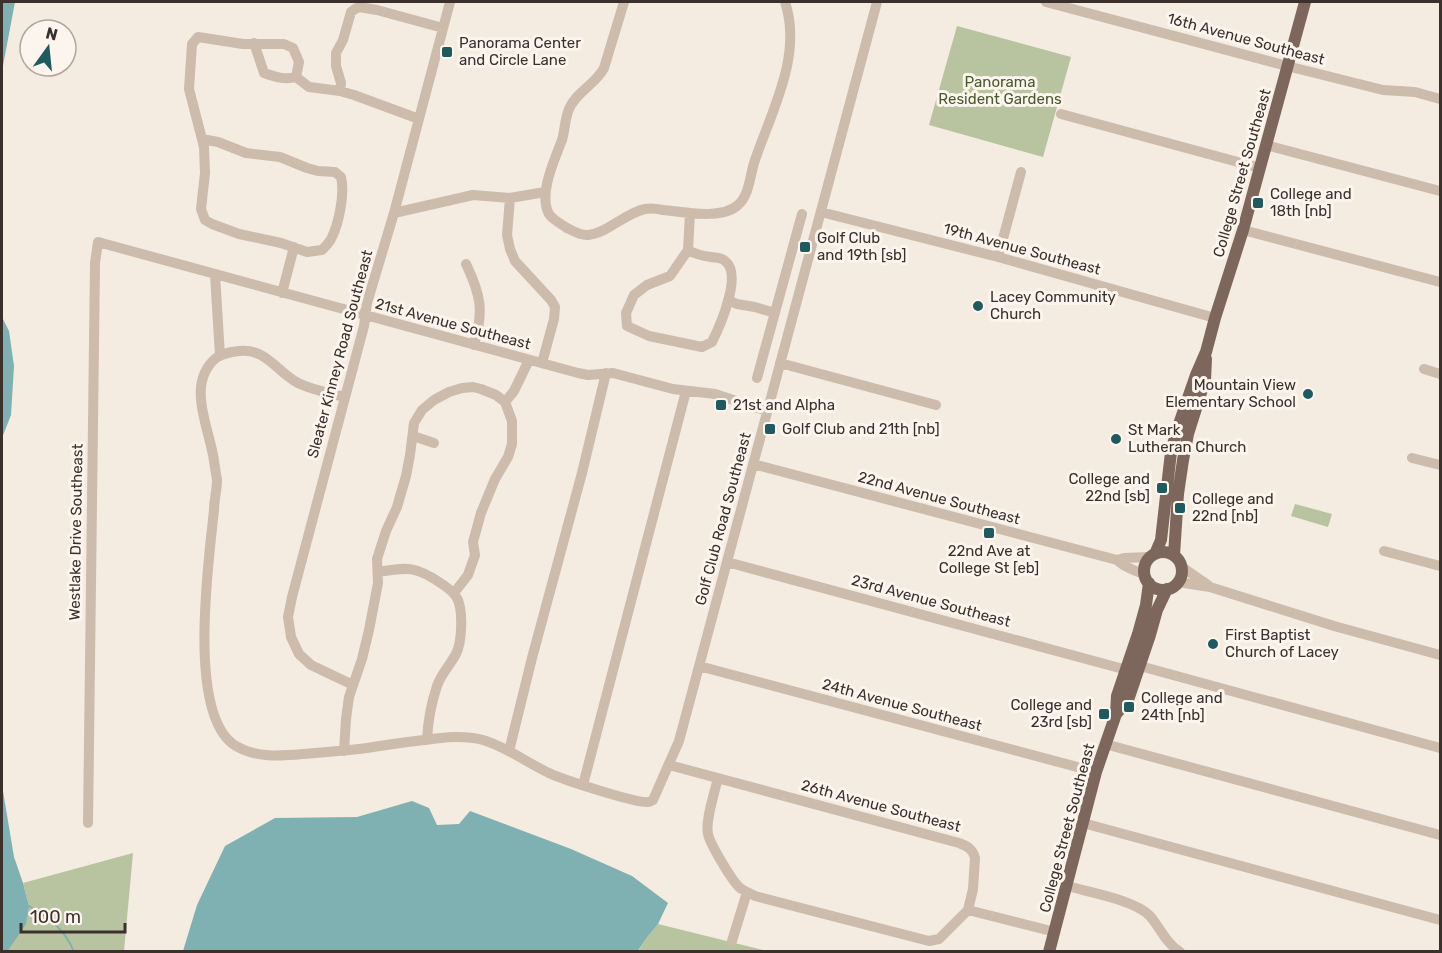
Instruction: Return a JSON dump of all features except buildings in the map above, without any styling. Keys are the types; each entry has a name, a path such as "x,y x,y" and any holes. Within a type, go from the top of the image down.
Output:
{"main road":[{"name":"College Street Southeast","path":"1153,555 1161,540 1171,452 1177,430 1206,352 1243,230 1305,2"},
{"name":"College Street Southeast","path":"1174,555 1183,460 1188,434 1205,380 1206,352"},
{"path":"1165,552 1174,555 1182,567 1182,573 1172,586 1160,589 1147,579 1145,568 1153,555 1165,552"},
{"name":"College Street Southeast","path":"1049,951 1096,772 1116,714 1117,696 1146,605 1147,579"},
{"name":"College Street Southeast","path":"1116,714 1128,700 1157,610 1172,586"}],"street":[{"name":"Sleater Kinney Road Southeast","path":"353,685 311,665 299,654 291,637 288,617 365,315 450,2"},
{"path":"624,2 600,76 577,97 569,108 564,133 545,192 549,214 559,223 587,236 605,229 627,215 646,209 715,214 733,209 741,203 771,120 789,55 791,33 785,2"},
{"name":"Golf Club Road Southeast","path":"583,785 648,802 652,800 679,741 877,2"},
{"name":"16th Avenue Southeast","path":"1046,2 1383,90 1415,92 1440,99"},
{"path":"340,91 341,83 336,66 336,53 343,40 351,12 355,9 359,7 443,28"},
{"path":"202,139 218,142 246,153 280,157 318,171 335,172 341,177 342,191 338,221 331,240 322,250 307,252 239,234 205,220 201,209 205,172 204,147 189,88 192,44 198,37 243,44 284,44 293,48 299,62 296,77"},
{"path":"254,43 264,73 289,79 296,77"},
{"path":"296,77 309,87 354,95 419,119"},
{"path":"1061,114 1260,168"},
{"path":"1266,145 1440,191"},
{"path":"998,257 1021,172"},
{"path":"394,213 472,195 510,198 545,192"},
{"path":"510,198 507,228 510,249 515,261 551,300 555,308 542,363"},
{"name":"19th Avenue Southeast","path":"821,212 998,257 1215,318"},
{"path":"688,250 695,254 721,258 727,262 730,269 732,286 719,327 712,342 702,347 649,336 627,326 626,313 634,295 647,285 670,276 688,250 690,213"},
{"path":"757,378 802,214"},
{"path":"1243,230 1440,282"},
{"name":"21st Avenue Southeast","path":"98,242 588,375 613,373 686,391 715,394 767,411"},
{"name":"Westlake Drive Southeast","path":"88,823 95,263 98,242"},
{"path":"282,293 294,247"},
{"path":"466,264 474,281 481,306 478,333 474,345"},
{"path":"215,274 220,356"},
{"path":"728,300 775,313"},
{"path":"345,397 298,383 270,360 246,350 228,352 216,358 208,368 203,380 200,394 217,481 204,610 207,693 216,723 234,746 264,755 344,751 460,736 476,738 509,751 549,773 583,785 686,391"},
{"path":"505,402 514,391 529,360"},
{"path":"780,363 936,405"},
{"path":"1424,369 1440,374"},
{"path":"509,751 606,373"},
{"path":"344,751 349,697 369,630 378,583 378,559 406,476 414,423 422,410 434,400 449,392 473,387 496,395 505,402 512,421 512,444 508,458 495,479 481,513 473,542 475,555 468,575 454,593"},
{"path":"412,436 435,443"},
{"path":"1412,458 1440,465"},
{"name":"22nd Avenue Southeast","path":"753,464 1117,560 1153,555"},
{"path":"1384,550 1440,566"},
{"name":"22nd Avenue Southeast","path":"1117,560 1121,565 1147,579"},
{"name":"23rd Avenue Southeast","path":"727,562 1127,670"},
{"path":"1182,567 1210,587"},
{"path":"378,572 409,568 420,571 454,593 458,601 460,642 456,654 438,684 428,716 427,740"},
{"path":"1172,586 1210,587 1334,626 1440,655"},
{"name":"24th Avenue Southeast","path":"699,666 1096,772"},
{"path":"1140,666 1440,748"},
{"path":"1106,744 1440,836"},
{"name":"26th Avenue Southeast","path":"669,765 966,846 974,852 975,858 973,889 968,910"},
{"path":"718,778 707,833 712,847 739,886 755,896 928,940 939,939 968,910 1054,932"},
{"path":"1083,823 1440,920"},
{"path":"1066,886 1139,908 1150,917 1166,939 1180,951"},
{"path":"732,941 747,892"}],"green space":[{"name":"Panorama Resident Gardens","path":"957,26 1071,57 1043,157 929,125"},
{"path":"1295,504 1332,514 1328,527 1291,516"},
{"path":"133,853 124,951 5,952 29,906 23,883"},
{"path":"658,924 767,951 638,952"}],"water":[{"path":"2,2 15,2 2,71"},
{"path":"2,317 9,331 14,366 11,415 2,438"},
{"path":"2,785 14,857 29,906 26,924 7,952 2,951"},
{"path":"412,801 429,808 437,825 459,824 470,811 571,849 632,876 668,903 658,924 638,951 183,951 197,905 225,846 275,818 357,817"}],"waterway":[{"path":"29,906 56,925 74,952"}],"place":[{"name":"Panorama Center and Circle Lane","path":"447,52"},
{"name":"College and 18th [nb]","path":"1258,203"},
{"name":"Golf Club and 19th [sb]","path":"805,247"},
{"name":"Lacey Community Church","path":"978,306"},
{"name":"Mountain View Elementary School","path":"1308,394"},
{"name":"21st and Alpha","path":"721,405"},
{"name":"Golf Club and 21th [nb]","path":"770,429"},
{"name":"St Mark Lutheran Church","path":"1116,439"},
{"name":"College and 22nd [sb]","path":"1162,488"},
{"name":"College and 22nd [nb]","path":"1180,508"},
{"name":"22nd Ave at College St [eb]","path":"989,533"},
{"name":"First Baptist Church of Lacey","path":"1213,644"},
{"name":"College and 24th [nb]","path":"1129,707"},
{"name":"College and 23rd [sb]","path":"1104,714"}]}
